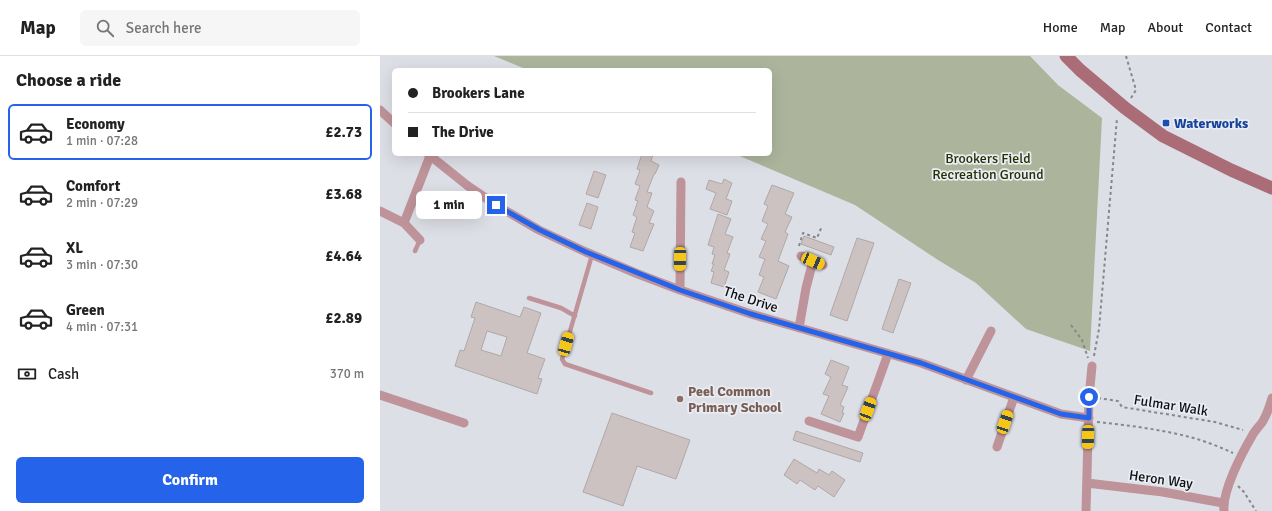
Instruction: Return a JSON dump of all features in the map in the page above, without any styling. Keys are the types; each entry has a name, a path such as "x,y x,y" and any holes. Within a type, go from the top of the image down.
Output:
{"main road":[{"path":"1066,56 1080,70 1125,108 1163,136 1231,170 1272,188"}],"street":[{"path":"380,110 392,121"},
{"path":"404,223 433,156"},
{"name":"The Drive","path":"433,156 496,205 540,230 592,255 680,290 751,314 921,363 1061,414 1089,420"},
{"path":"680,290 682,182"},
{"path":"380,211 404,223 420,240"},
{"path":"802,256 823,265"},
{"path":"799,328 806,288 813,261"},
{"path":"966,380 991,331"},
{"path":"809,421 858,437 888,354"},
{"path":"1086,511 1089,397 1092,366"},
{"path":"380,395 464,423"},
{"path":"997,447 1014,397"},
{"path":"1223,507 1241,456 1252,434 1264,421 1272,398"},
{"name":"Heron Way","path":"1087,483 1163,492 1223,507"}],"lane":[{"path":"415,251 420,240"},
{"path":"592,255 562,359 565,364 651,393"},
{"path":"529,298 561,308 575,316"}],"path":[{"path":"1092,366 1099,329 1117,117 1125,108 1136,90 1126,56"},
{"path":"802,256 798,248 804,233 817,238 822,226"},
{"path":"1071,325 1082,340 1092,366"},
{"name":"Fulmar Walk","path":"1089,397 1118,401 1122,407 1214,422 1239,428 1252,434"},
{"name":"Fulmar Walk","path":"1089,420 1187,436 1241,456"},
{"path":"1232,479 1244,492 1256,511"}],"green space":[{"name":"Brookers Field Recreation Ground","path":"494,56 1030,56 1058,85 1102,118 1090,351 1026,329 976,283 938,260 855,205 740,156 772,156 772,68 523,68"}],"building":[{"path":"641,156 652,156 651,161 659,165 647,192 652,193 647,207 654,211 649,223 654,224 643,251 630,247 635,233 632,232 637,217 633,215 638,201 635,200 640,186 635,184 640,170 637,169"},
{"path":"594,171 606,175 598,198 586,194"},
{"path":"724,179 732,183 726,199 732,201 727,215 710,209 716,193 706,189 709,180 722,184"},
{"path":"772,185 794,193 785,214 792,217 785,232 788,234 778,261 789,266 776,299 758,292 764,277 759,275 765,259 759,257 766,241 761,239 768,224 762,221 768,206 764,204"},
{"path":"587,203 598,207 591,229 579,225"},
{"path":"718,214 731,219 725,234 733,237 727,253 730,254 724,270 729,272 724,287 711,283 714,272 711,271 714,264 712,264 715,255 712,254 714,247 708,245"},
{"path":"804,236 834,247 831,255 801,244"},
{"path":"857,238 874,243 847,321 830,315"},
{"path":"899,279 911,283 893,333 882,329"},
{"path":"476,302 520,317 524,307 541,313 527,353 545,359 538,378 542,379 537,394 455,366 460,350 464,351 475,318 471,317","holes":["487,331 507,337 501,356 481,350"]},
{"path":"831,360 849,367 842,385 848,387 840,405 844,407 842,413 844,413 840,422 821,414 829,396 823,394 831,377 825,374"},
{"path":"612,413 690,440 676,479 637,466 623,506 583,492"},
{"path":"796,431 863,453 860,462 793,440"},
{"path":"794,459 817,473 819,469 829,475 832,471 845,480 834,497 818,486 815,490 800,480 797,484 784,475"}],"place":[{"name":"Waterworks","path":"1166,123"},
{"name":"Peel Common Primary School","path":"680,399"}],"route":[{"path":"496,205 540,230 586,252 680,290 751,314 921,363 1061,414 1089,418 1089,397"}]}
